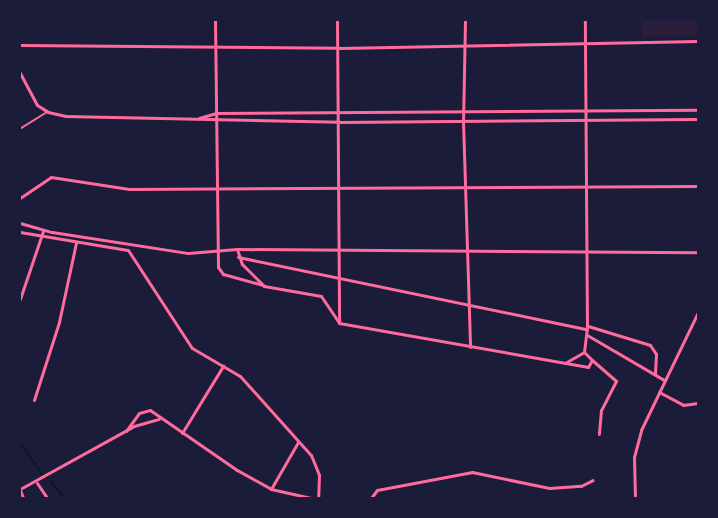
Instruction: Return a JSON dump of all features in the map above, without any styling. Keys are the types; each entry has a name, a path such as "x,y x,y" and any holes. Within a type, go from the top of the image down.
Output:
{"street":[{"path":"215,20 216,252 223,274 264,286 321,296 339,323 584,368 592,360"},
{"path":"337,20 340,112 339,323"},
{"path":"465,20 463,121 470,347"},
{"path":"564,364 584,352 587,334 585,20"},
{"path":"20,45 339,48 699,41"},
{"path":"20,73 37,105 48,112 216,120 340,122 699,119"},
{"path":"198,119 216,113 699,110"},
{"path":"20,198 51,177 114,188 214,186 339,190 586,185 699,186"},
{"path":"20,223 43,231 133,242 188,253 237,249 468,253 699,252"},
{"path":"20,299 43,231"},
{"path":"20,232 128,250 180,333 200,355 223,366 247,383 317,465 318,498"},
{"path":"34,400 59,322 76,243"},
{"path":"237,249 238,257 264,286"},
{"path":"238,257 587,328 650,345 656,354 655,374"},
{"path":"635,498 637,443 664,380 699,312"},
{"path":"587,334 664,380"},
{"path":"584,352 616,381 601,410 599,434"},
{"path":"182,433 223,366"},
{"path":"659,392 683,405 699,403"},
{"path":"126,431 146,410 271,489 311,498"},
{"path":"23,498 20,490 37,483 126,431 148,420 161,419"},
{"path":"271,489 298,442"},
{"path":"371,498 377,490 472,471 549,488 582,486 593,480"},
{"path":"37,483 47,498"}],"lane":[{"path":"20,129 48,112"}],"shaded area":[{"path":"642,20 698,20 698,36 642,36"}],"waterway":[{"path":"20,441 42,474"},
{"path":"51,482 65,498"}]}
